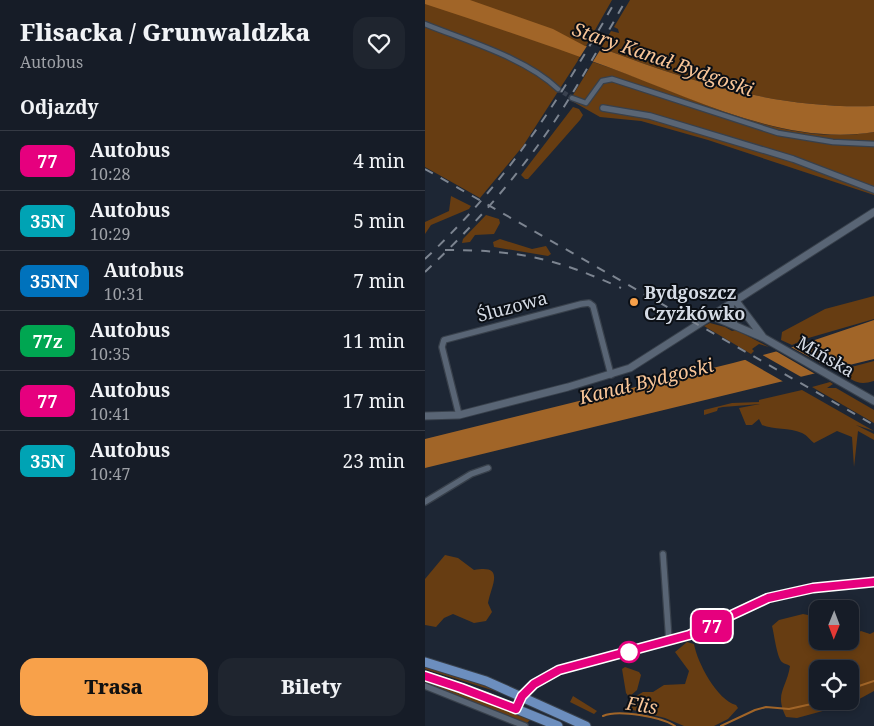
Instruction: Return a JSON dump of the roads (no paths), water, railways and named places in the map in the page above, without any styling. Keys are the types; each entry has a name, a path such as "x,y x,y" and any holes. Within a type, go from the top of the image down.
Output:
{"main road":[{"path":"425,662 468,675 522,696 586,726"},
{"path":"425,676 558,726"}],"street":[{"path":"425,24 544,76 559,89"},
{"path":"572,98 586,102 601,81 613,79 778,133 833,142 874,144"},
{"path":"603,108 650,116 793,159 874,190"},
{"path":"425,416 459,415 611,375 637,365 874,212"},
{"name":"Śluzowa","path":"459,415 442,348 444,340 589,303 593,306 611,375"},
{"path":"733,303 734,324"},
{"name":"Mińska","path":"733,303 767,339"},
{"name":"Mińska","path":"711,316 767,339 874,401"},
{"path":"425,502 471,474 488,468"},
{"path":"663,554 669,641"},
{"path":"516,709 522,696 534,684 559,670 669,641 706,629 768,598 813,588 874,582"},
{"path":"425,686 525,726"}],"waterway":[{"name":"Flis","path":"859,686 874,681"},
{"name":"Flis","path":"721,726 755,710 766,707 789,709 809,705"},
{"name":"Flis","path":"603,716 619,713 640,715 675,726"}],"tunnel":[{"path":"558,89 572,98"}],"railway":[{"path":"425,259 482,199 531,137 553,105 616,0"},
{"path":"425,272 464,234 538,146 577,85 626,0"},
{"path":"425,169 874,425"},
{"path":"445,250 494,252 536,258 576,269 621,288"}],"place":[{"name":"Bydgoszcz Czyżkówko","path":"634,302"}],"water label":[{"name":"Stary Kanał Bydgoski","path":"663,59"},
{"name":"Kanał Bydgoski","path":"646,381"}]}
